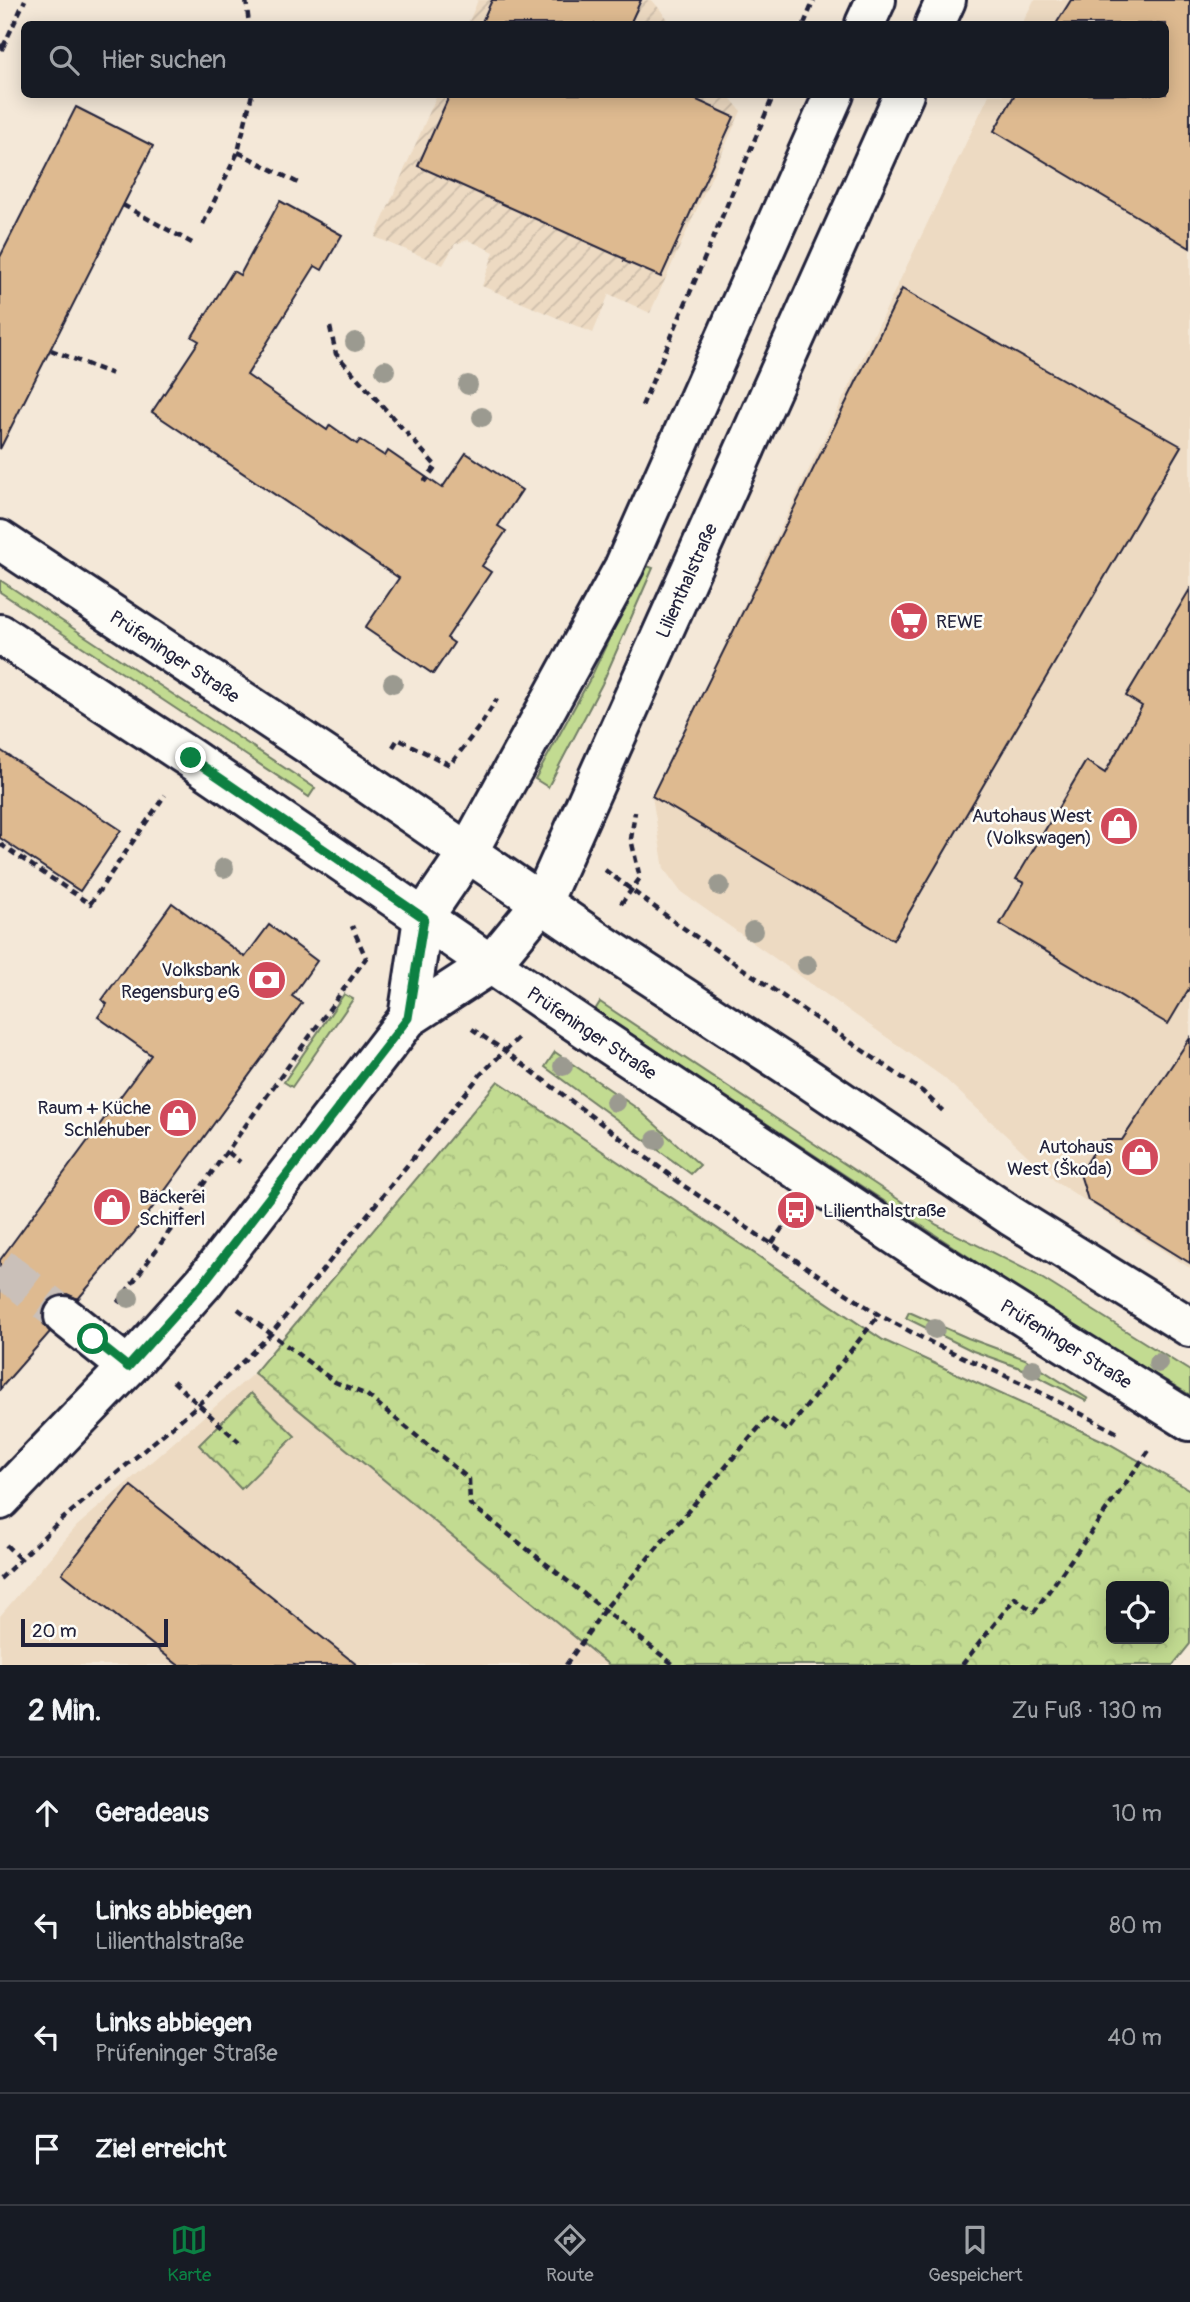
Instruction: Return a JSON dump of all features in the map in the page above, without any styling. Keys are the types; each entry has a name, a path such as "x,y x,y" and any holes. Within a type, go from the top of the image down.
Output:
{"street":[{"path":"866,21 876,0"},
{"path":"936,21 946,0"},
{"name":"Lilienthalstraße","path":"408,1018 424,918 468,852 624,567 832,98"},
{"name":"Lilienthalstraße","path":"0,1500 134,1360 204,1282 408,1018 491,964 542,902 902,98"},
{"name":"Prüfeninger Straße","path":"0,540 1011,1216 1190,1327"},
{"name":"Prüfeninger Straße","path":"0,634 191,758 491,964 925,1255 1190,1421"},
{"path":"64,1316 134,1360"}],"path":[{"path":"0,53 25,0"},
{"path":"246,0 249,21"},
{"path":"805,21 814,0"},
{"path":"203,224 238,152 251,98"},
{"path":"238,152 298,183"},
{"path":"123,205 192,243"},
{"path":"330,327 336,354 436,466 424,482"},
{"path":"51,349 112,374"},
{"path":"0,844 90,904 191,758"},
{"path":"505,1051 684,1186 879,1315 1125,1436"},
{"path":"228,1152 240,1161"},
{"path":"772,1243 796,1210"},
{"path":"204,1282 335,1382 367,1395 469,1479 470,1504 674,1665"},
{"path":"566,1665 604,1610 768,1417 788,1431 879,1315"},
{"path":"134,1360 239,1443"},
{"path":"962,1665 1015,1598 1034,1612 1150,1449 1160,1455"},
{"path":"0,1539 20,1559"}],"shaded area":[{"path":"478,0 652,0 670,21 469,21"},
{"path":"1034,0 1190,0 1190,1268 1055,1181 943,1077 681,892 664,869 652,796 988,98 1169,98 1169,21 1024,21"},
{"path":"436,98 730,98 741,111 650,313 609,294 593,333 482,286 494,252 468,240 455,244 443,265 375,237"},
{"path":"254,1373 609,1665 0,1665 0,1616 77,1526"}],"green space":[{"path":"644,565 653,568 602,684 548,787 535,779 591,677"},
{"path":"0,580 315,788 309,797 0,592"},
{"path":"344,994 353,999 292,1087 284,1082"},
{"path":"600,1002 937,1225 1035,1274 1190,1371 1190,1395 1055,1314 595,1010"},
{"path":"555,1052 638,1109 700,1165 691,1174 545,1067"},
{"path":"498,1081 883,1340 1108,1443 1190,1490 1190,1644 1173,1665 609,1665 254,1373"},
{"path":"909,1312 1025,1359 1088,1399 1086,1401 1023,1369 973,1351 906,1318"},
{"path":"251,1393 295,1436 241,1489 199,1445"}],"building":[{"path":"492,0 641,0 631,21 482,21"},
{"path":"1071,0 1190,0 1190,248 994,131 1013,98 1169,98 1169,21 1058,21"},
{"path":"448,98 693,98 734,117 661,277 418,166"},
{"path":"76,107 153,146 0,449 0,257"},
{"path":"280,201 342,235 322,270 315,266 247,375 327,430 330,425 357,444 360,440 385,456 388,451 442,488 466,453 522,490 498,526 506,531 482,566 491,572 447,638 454,643 433,674 365,628 399,578 152,412 199,341 192,337 233,271 240,275"},
{"name":"REWE","path":"902,289 1181,446 893,940 652,796"},
{"name":"Autohaus West (Volkswagen)","path":"1190,589 1190,987 1168,1024 1000,924 1024,883 1016,879 1086,761 1105,773 1142,706 1126,696"},
{"path":"0,750 121,830 80,891 0,838"},
{"path":"172,903 245,957 269,925 317,961 292,996 302,1003 134,1233 78,1299 67,1294 57,1295 47,1302 42,1313 43,1323 50,1332 0,1389 0,1260 151,1055 98,1017 107,1004 102,1000"},
{"name":"Autohaus West (Škoda)","path":"1190,1038 1190,1263 1088,1200 1080,1174 1101,1140 1122,1140"},
{"path":"131,1486 357,1665 178,1665 62,1573"}],"tunnel":[{"path":"0,1267 64,1316"}],"place":[{"name":"REWE","path":"909,621"},
{"name":"Autohaus West (Volkswagen)","path":"1119,826"},
{"name":"Volksbank Regensburg eG","path":"267,980"},
{"name":"Raum + Küche Schlehuber","path":"178,1118"},
{"name":"Autohaus West (Škoda)","path":"1140,1157"},
{"name":"Bäckerei Schifferl","path":"112,1207"},
{"name":"Lilienthalstraße","path":"796,1210"}],"route":[{"path":"93,1339 128,1367 204,1282 408,1018 424,918 191,758"}]}
